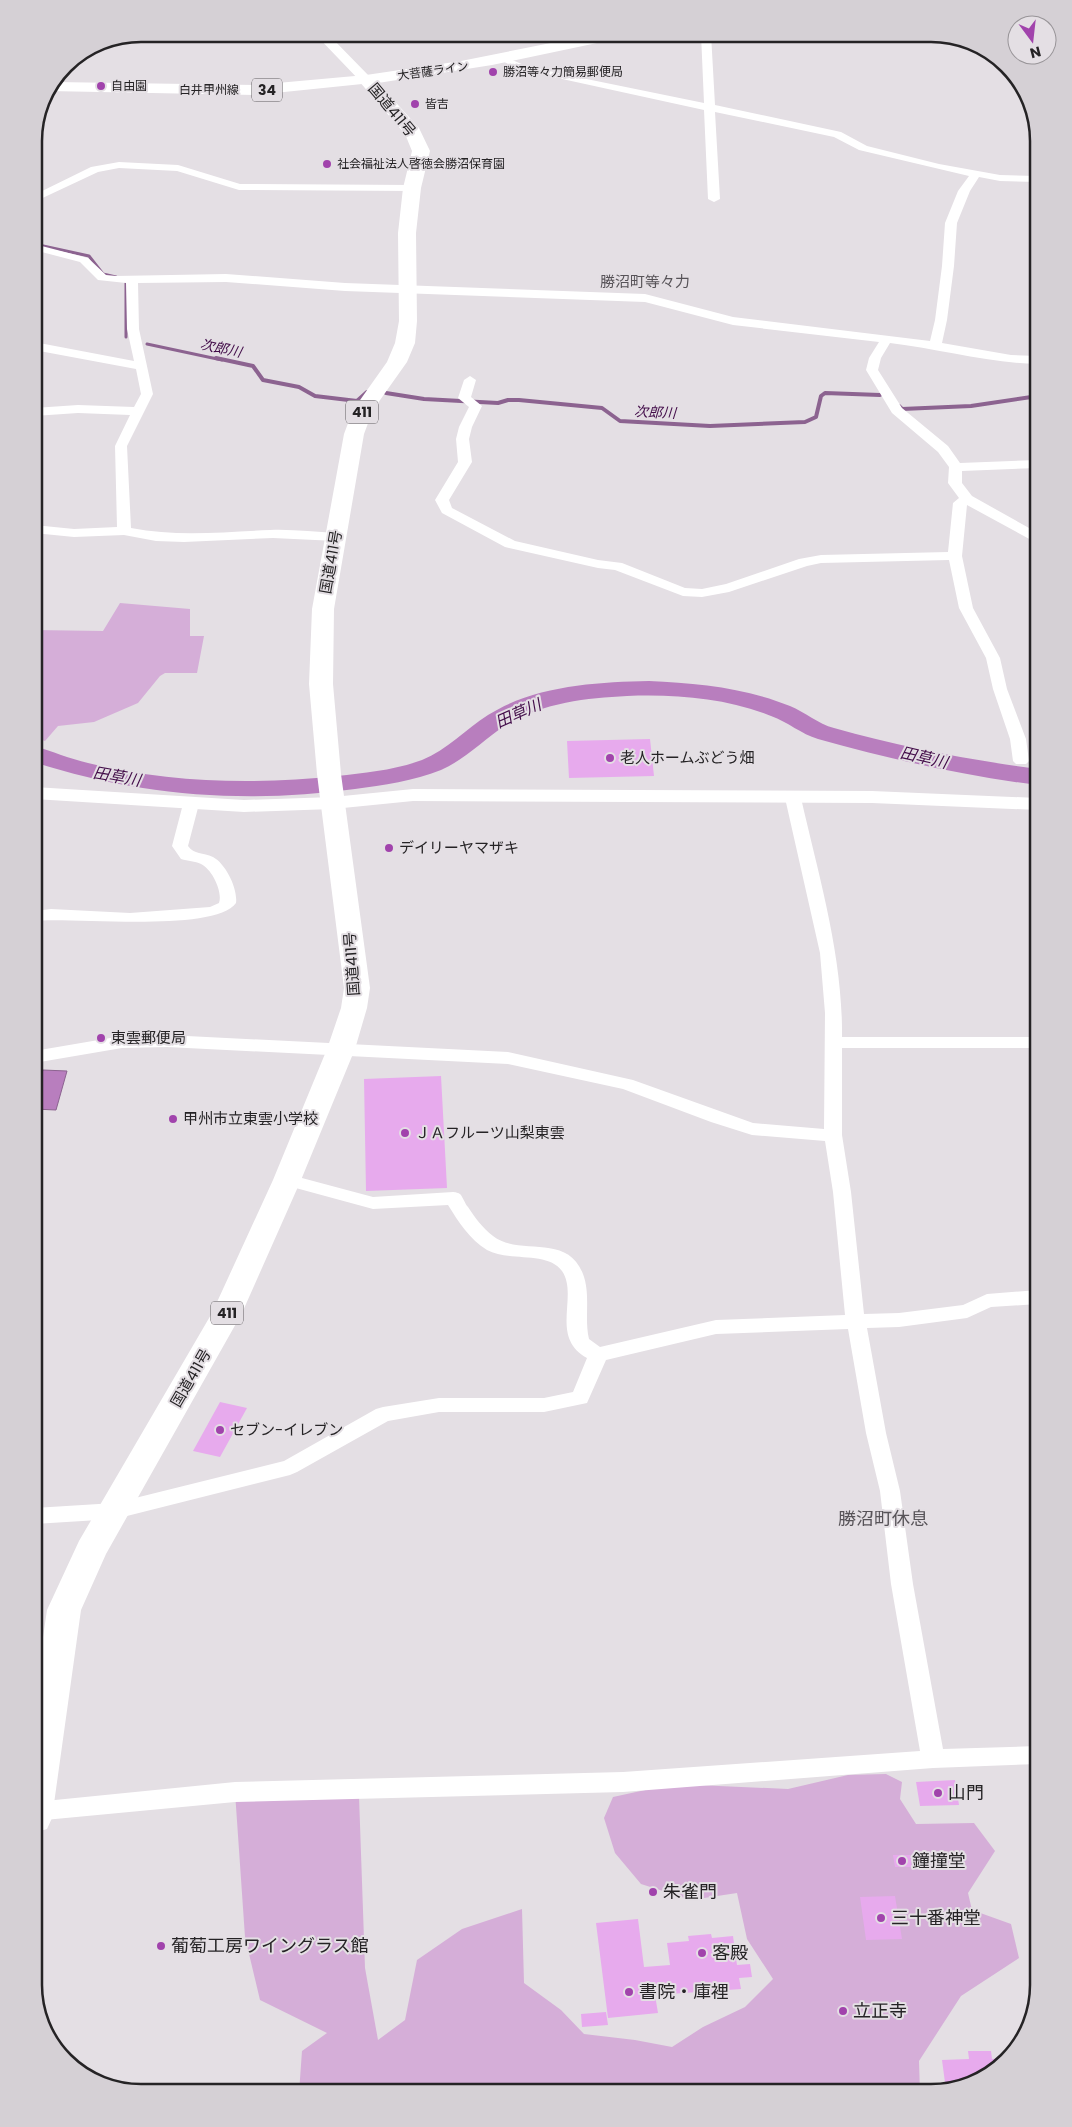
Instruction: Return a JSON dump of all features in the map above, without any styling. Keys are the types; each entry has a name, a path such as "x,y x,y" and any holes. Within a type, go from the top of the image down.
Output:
{"main road":[{"name":"大菩薩ライン","path":"366,80 503,60 577,43"},
{"name":"白井甲州線","path":"59,87 256,90 366,80"},
{"name":"国道411号","path":"42,1759 64,1610 91,1550 227,1313 287,1180 354,1008 357,988 331,789 321,675 323,609 354,434 363,410 397,362 405,343 408,328 407,233 412,188 420,160 420,144 402,120 366,80"}],"street":[{"path":"330,43 366,80"},
{"path":"706,43 714,199"},
{"path":"503,60 521,67 709,109 838,134 863,148 975,175 1030,179"},
{"path":"43,195 95,169 119,165 178,168 239,187 412,188"},
{"path":"935,345 941,320 951,223 964,191 975,175"},
{"path":"43,249 84,260 102,278 132,280 226,278 407,289 645,298 733,321 935,345 1011,359 1030,360"},
{"path":"124,531 121,446 147,394 133,329 132,280"},
{"path":"887,339 875,358 872,370 897,410 943,449 956,467 955,483 967,499 1030,534"},
{"path":"43,348 142,366"},
{"path":"470,380 470,402 461,434 460,448 465,462 442,500 446,510 510,544 598,564 617,566 683,592 702,593 729,588 804,562 955,556"},
{"path":"43,411 78,409 138,411"},
{"path":"956,467 1030,464"},
{"path":"967,499 960,503 955,556 966,608 993,658 1000,689 1018,739 1021,761"},
{"path":"43,530 74,533 124,531 156,537 273,534 336,537"},
{"path":"43,794 244,806 331,789 413,795 951,799 1030,804"},
{"path":"793,798 828,953 834,1043 833,1135 842,1192 852,1305 876,1433 890,1491 902,1584 932,1759"},
{"path":"43,915 130,918 212,912 222,909 228,904 229,898 218,868 209,860 187,856 180,846 191,804"},
{"path":"43,1056 122,1042 167,1041 340,1048 508,1058 627,1084 717,1118 752,1128 790,1133 833,1135"},
{"path":"834,1043 1030,1042"},
{"path":"287,1180 373,1203 452,1198 478,1234 501,1249 545,1253 559,1258 569,1267 575,1280 578,1339 584,1347 598,1355 716,1327 856,1320 899,1320 967,1311 987,1301 1030,1297"},
{"path":"42,1515 115,1510 290,1467 383,1414 439,1406 544,1405 580,1398 598,1355"},
{"path":"42,1814 235,1792 623,1782 932,1759 1030,1755"}],"shaded area":[{"path":"120,603 190,609 190,636 204,636 197,673 165,673 160,676 138,703 94,722 58,726 45,741 43,740 43,630 103,631"},
{"path":"43,1070 67,1071 56,1110 42,1109"},
{"path":"886,1774 902,1782 900,1799 916,1824 974,1823 995,1851 968,1893 972,1910 1011,1924 1019,1958 961,1996 919,2061 920,2084 300,2084 302,2051 327,2033 260,2000 245,1937 235,1792 359,1796 365,1968 378,2040 405,2020 417,1960 462,1929 522,1909 524,1983 561,2010 584,2034 635,2040 672,2047 703,2027 745,2007 773,1979 747,1939 737,1893 691,1900 641,1884 615,1853 604,1818 613,1797 673,1784 788,1789 848,1775"}],"building":[{"name":"老人ホームぶどう畑","path":"650,739 654,776 569,778 567,741"},
{"name":"ＪＡフルーツ山梨東雲","path":"441,1076 447,1188 366,1191 364,1079"},
{"name":"セブン-イレブン","path":"220,1402 247,1408 220,1457 193,1451"},
{"name":"山門","path":"955,1780 959,1805 920,1806 916,1782"},
{"name":"鐘撞堂","path":"893,1855 910,1855 912,1867 895,1867"},
{"name":"三十番神堂","path":"895,1896 902,1939 866,1940 860,1897"},
{"path":"638,1919 644,1967 670,1965 667,1943 689,1941 688,1936 711,1934 712,1938 733,1936 737,1965 750,1964 752,1977 739,1978 741,1989 655,1995 658,2013 608,2018 596,1923"},
{"path":"606,2012 608,2025 582,2027 581,2014"},
{"path":"968,2051 991,2051 992,2059 998,2059 969,2077 945,2083 942,2060 969,2059"}],"waterway":[{"name":"次郎川","path":"43,246 89,256 103,274 116,277"},
{"name":"次郎川","path":"126,283 126,337"},
{"name":"次郎川","path":"147,344 222,360"},
{"name":"次郎川","path":"216,358 253,366 263,380 299,387 315,396 357,401 367,392"},
{"name":"次郎川","path":"386,393 424,399 498,403 508,400 519,400 602,408 620,421 710,426 805,422 816,417 821,396 825,393 880,395"},
{"name":"次郎川","path":"899,406 902,409 971,406 1030,397"},
{"name":"田草川","path":"43,757 82,769 121,777 186,786 252,789 317,786 390,776 431,765 455,751 496,721 535,703 563,696 606,690 649,688 695,691 740,699 781,711 823,733 930,759 1030,776"}],"place":[{"name":"勝沼等々力簡易郵便局","path":"493,72"},
{"name":"自由園","path":"101,86"},
{"name":"皆吉","path":"415,104"},
{"name":"社会福祉法人啓徳会勝沼保育園","path":"327,164"},
{"name":"老人ホームぶどう畑","path":"610,758"},
{"name":"デイリーヤマザキ","path":"389,848"},
{"name":"東雲郵便局","path":"101,1038"},
{"name":"甲州市立東雲小学校","path":"173,1119"},
{"name":"ＪＡフルーツ山梨東雲","path":"405,1133"},
{"name":"セブン-イレブン","path":"220,1430"},
{"name":"山門","path":"938,1793"},
{"name":"鐘撞堂","path":"902,1861"},
{"name":"朱雀門","path":"653,1892"},
{"name":"三十番神堂","path":"881,1918"},
{"name":"葡萄工房ワイングラス館","path":"161,1946"},
{"name":"客殿","path":"702,1953"},
{"name":"書院・庫裡","path":"629,1992"},
{"name":"立正寺","path":"843,2011"}],"district":[{"name":"勝沼町等々力","path":"645,282"},
{"name":"勝沼町休息","path":"883,1519"}]}
